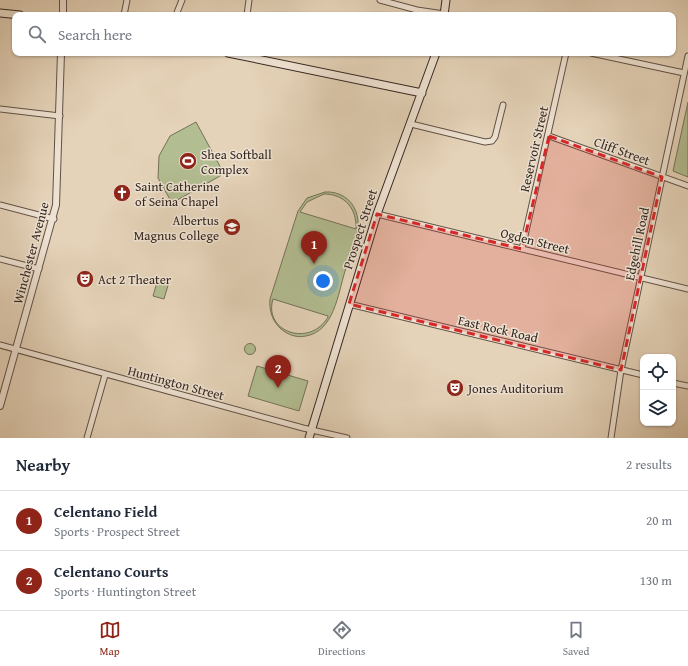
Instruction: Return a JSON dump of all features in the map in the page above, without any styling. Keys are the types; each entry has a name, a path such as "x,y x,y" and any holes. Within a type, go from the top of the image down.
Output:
{"main road":[{"path":"444,12 446,0"},
{"path":"0,13 12,14"},
{"path":"250,56 422,93"},
{"name":"Prospect Street","path":"308,438 348,304 377,214 435,56"}],"street":[{"path":"62,12 63,0"},
{"path":"125,12 127,0"},
{"path":"177,12 182,0"},
{"path":"248,12 250,0"},
{"path":"380,0 430,12"},
{"name":"Winchester Avenue","path":"0,406 54,219 58,192 61,56"},
{"name":"Reservoir Street","path":"522,249 549,136 565,56"},
{"path":"605,56 684,73"},
{"name":"Edgehill Road","path":"611,438 621,370 688,56"},
{"path":"411,124 485,142 492,140 495,137 503,105"},
{"path":"0,109 60,116"},
{"name":"Cliff Street","path":"549,136 688,186"},
{"path":"0,205 54,219"},
{"name":"Ogden Street","path":"377,214 688,290"},
{"path":"0,259 39,269"},
{"name":"East Rock Road","path":"348,304 640,374"},
{"name":"Huntington Street","path":"0,345 105,375 311,430 348,438"},
{"path":"87,438 105,375"},
{"path":"676,384 688,386"}],"highlighted area":[{"path":"549,136 662,177 621,370 349,304 377,214 522,249"}],"green space":[{"path":"688,102 688,177 673,171"},
{"name":"Shea Softball Complex","path":"196,122 222,170 220,176 172,203 158,178 159,156 170,136"},
{"path":"325,192 340,194 354,207 358,219 358,226 355,242 337,300 329,319 323,327 315,333 299,337 287,333 278,326 272,315 270,299 298,211 307,198","holes":["324,194 338,197 348,204 354,215 356,229 300,212 307,202","273,299 328,316 328,317 320,326 310,332 300,334 290,332 281,327 275,320 272,311"]},
{"path":"158,279 169,282 164,299 153,296"},
{"path":"248,344 252,344 254,345 254,353 248,354 245,351 245,347"},
{"path":"257,366 308,381 299,411 248,396"}],"place":[{"name":"Shea Softball Complex","path":"188,161"},
{"name":"Saint Catherine of Seina Chapel","path":"122,193"},
{"name":"Albertus Magnus College","path":"232,227"},
{"name":"Celentano Field","path":"314,264"},
{"name":"Act 2 Theater","path":"85,279"},
{"name":"Celentano Courts","path":"278,388"},
{"name":"Jones Auditorium","path":"455,388"}]}
